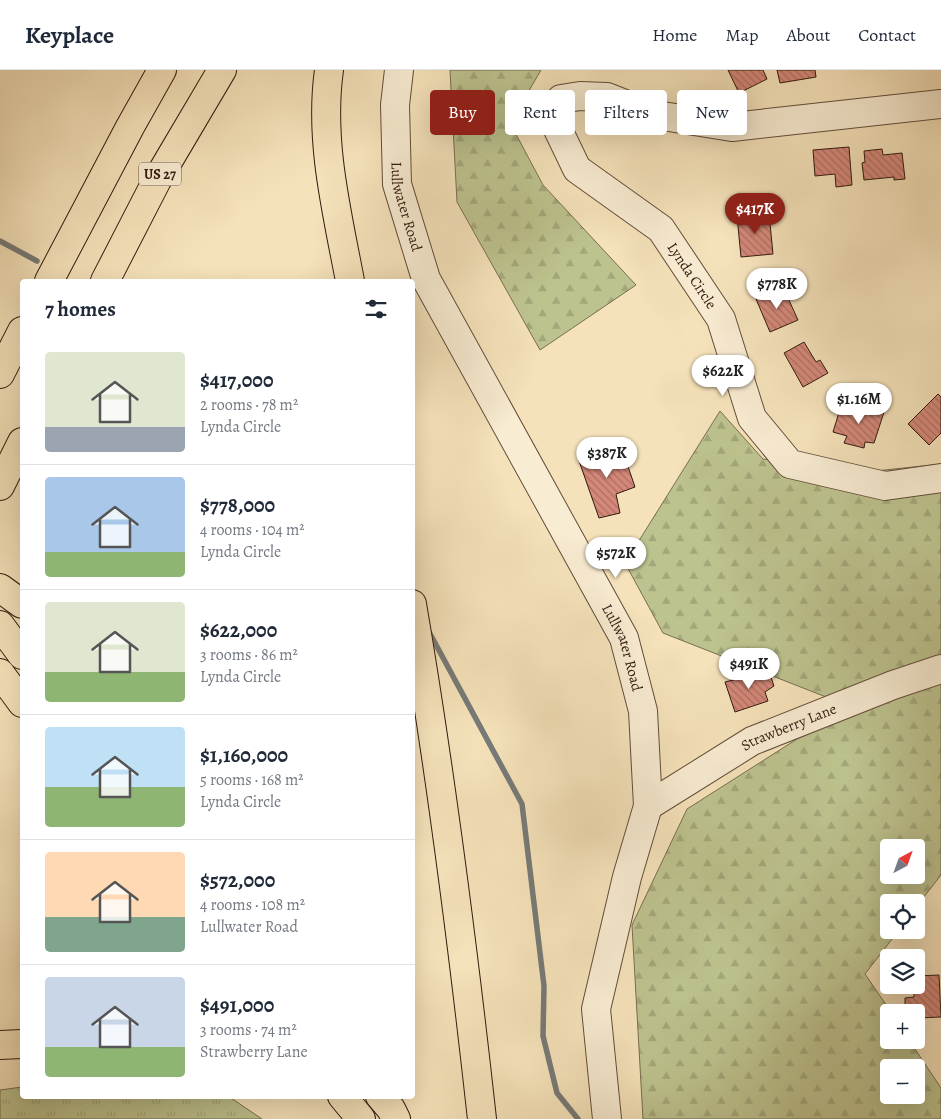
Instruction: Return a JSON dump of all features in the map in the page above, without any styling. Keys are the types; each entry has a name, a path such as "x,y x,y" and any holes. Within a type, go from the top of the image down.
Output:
{"main road":[{"path":"50,279 162,70"},
{"name":"US 27","path":"106,279 161,172 222,70"},
{"path":"329,70 325,125 333,191 350,279"},
{"path":"0,374 20,335"},
{"path":"0,486 20,446"},
{"path":"0,588 20,603"},
{"path":"415,621 429,701 467,980 482,1119"},
{"path":"0,625 20,652"},
{"path":"0,673 20,700"},
{"path":"0,1045 20,1044"},
{"path":"344,1099 361,1119"},
{"path":"383,1099 396,1119"}],"street":[{"name":"Lullwater Road","path":"399,70 396,105 397,184 426,279 624,638 643,711 648,806 627,877 596,1009 607,1119"},
{"name":"Lynda Circle","path":"941,104 732,127 650,114 608,97 580,96 561,99 553,119 577,169 661,229 721,319 752,418 790,464 885,486 941,478"},
{"name":"Strawberry Lane","path":"648,806 752,741 893,685 941,669"}],"green space":[{"path":"450,70 541,70 529,90 505,90 505,135 516,135 543,185 636,285 540,350 457,202 453,135 495,135 495,90 451,90"},
{"path":"720,411 763,459 866,472 941,464 941,875 925,895 880,894 880,939 892,939 884,949 880,949 880,955 865,974 886,1004 880,1004 880,1049 915,1049 922,1059 880,1059 880,1104 925,1104 925,1064 941,1088 941,1119 643,1119 632,925 687,809 849,706 663,633 625,563"},
{"path":"20,1087 20,1099 232,1099 262,1119 0,1119 0,1090"}],"building":[{"path":"728,70 763,70 767,79 745,90 738,90"},
{"path":"777,70 815,70 816,77 780,83"},
{"path":"849,147 852,185 836,187 835,174 815,176 813,150"},
{"path":"882,149 883,155 902,153 905,179 894,180 894,177 864,180 862,163 865,162 864,151"},
{"path":"769,213 773,254 741,257 737,216"},
{"path":"783,287 798,320 770,332 756,299"},
{"path":"804,342 816,362 820,360 828,373 803,387 784,353"},
{"path":"938,394 941,397 941,433 929,445 908,424"},
{"path":"869,404 885,409 874,443 865,442 864,448 844,443 847,436 833,432 841,406 866,415"},
{"path":"621,446 635,487 616,494 620,513 599,518 578,458"},
{"path":"769,671 774,686 765,692 768,701 735,712 725,682"},
{"path":"939,975 941,1017 925,1018 925,1004 905,1004 905,998 914,997 914,994 925,994 925,976"}],"waterway":[{"path":"0,241 37,261"},
{"path":"428,630 522,804 544,986 543,1036 557,1093 578,1119"}]}
